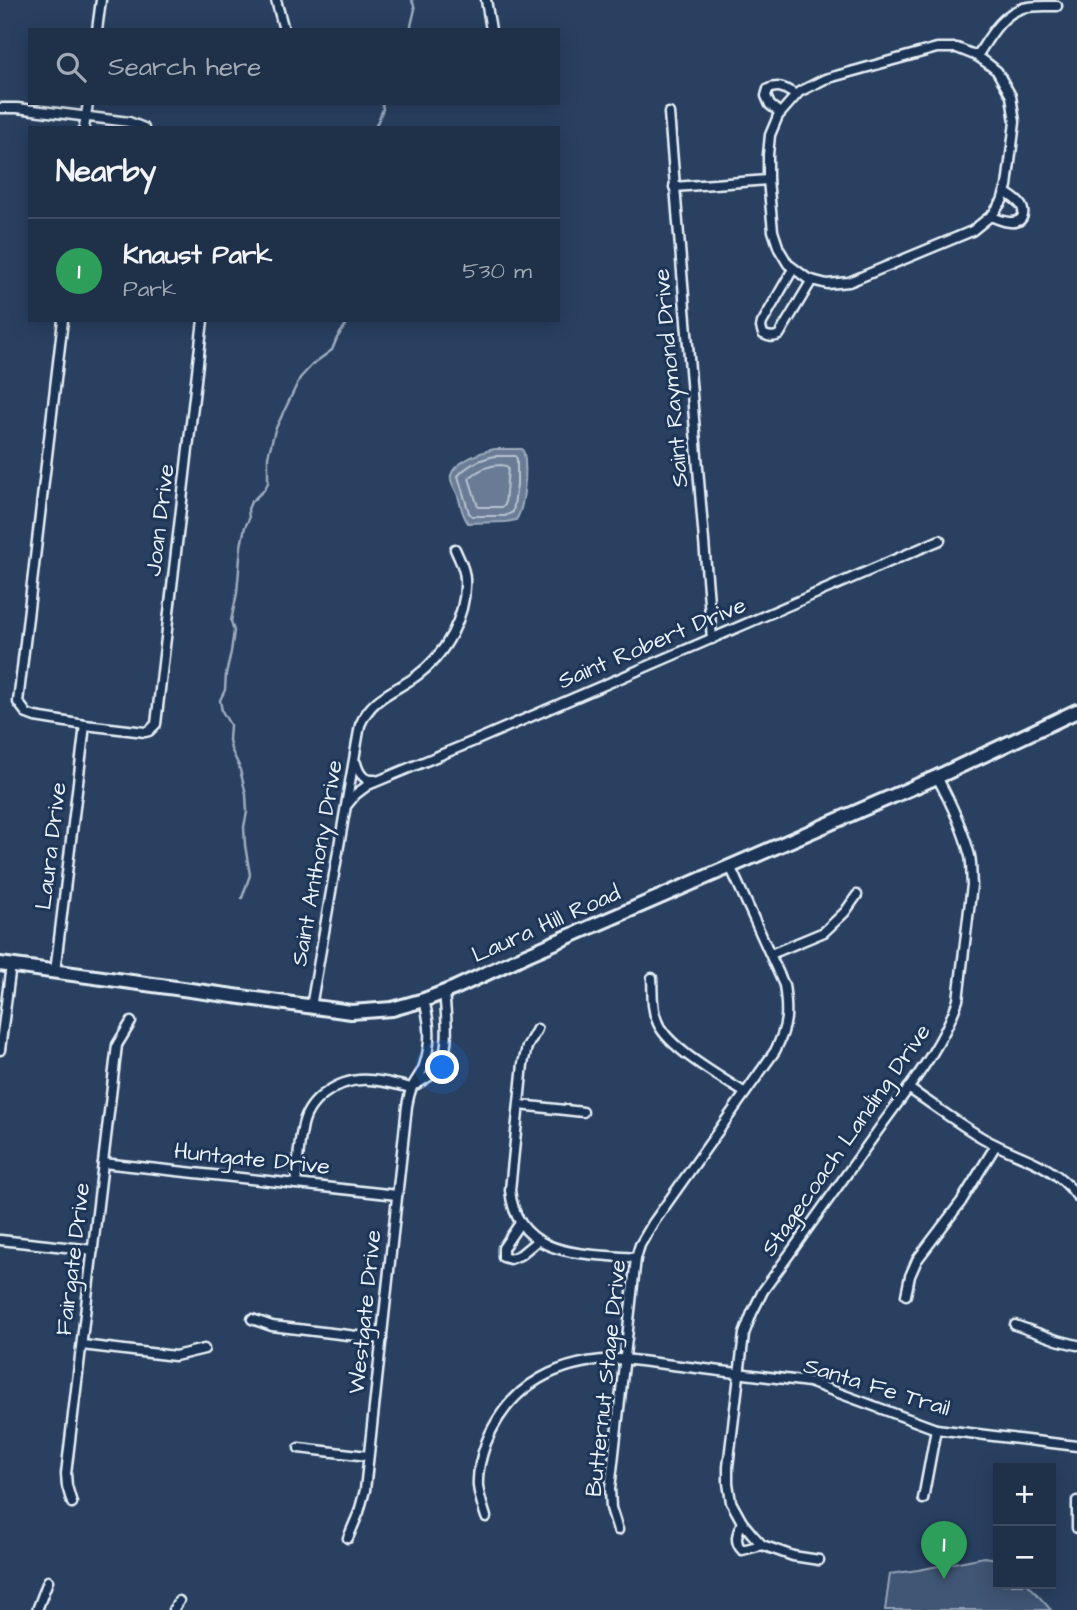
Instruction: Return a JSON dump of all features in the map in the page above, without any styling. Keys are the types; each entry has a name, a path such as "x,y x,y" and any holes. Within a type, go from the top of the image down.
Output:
{"main road":[{"name":"Laura Hill Road","path":"6,965 351,1012 392,1009 443,992 937,777 1077,711"}],"street":[{"path":"97,28 100,0"},
{"path":"276,0 283,28"},
{"path":"486,0 491,28"},
{"path":"976,56 998,25 1011,13 1033,6 1057,6"},
{"path":"937,48 957,48 976,56 997,71 1014,105 1015,122 1007,186 1002,201 991,216 972,231 849,282 827,284 812,280 793,269 779,249 773,231 768,180 770,135 780,113 796,95 825,79 937,48"},
{"path":"780,113 770,106 766,96 768,89 776,86 796,95"},
{"path":"84,126 88,105"},
{"path":"0,108 85,116 129,122 139,126"},
{"name":"Saint Raymond Drive","path":"669,113 712,639"},
{"path":"674,187 768,180"},
{"path":"991,216 1011,222 1022,218 1024,212 1020,204 1005,192"},
{"path":"793,269 762,323 763,334 775,338 779,335 812,280"},
{"path":"63,322 18,702 27,714 85,725"},
{"name":"Joan Drive","path":"85,725 145,732 156,724 203,322"},
{"name":"Saint Robert Drive","path":"347,805 356,794 378,780 940,540"},
{"name":"Saint Anthony Drive","path":"311,1007 360,725 372,705 428,666 452,635 464,599 465,579 464,568 455,549"},
{"name":"Laura Drive","path":"55,972 85,725"},
{"path":"355,758 362,776 369,780 378,780"},
{"name":"Stagecoach Landing Drive","path":"819,1559 793,1556 762,1545 742,1522 731,1502 727,1483 728,1467 744,1334 763,1291 945,1033 958,1000 972,885 971,858 937,777"},
{"name":"Butternut Stage Drive","path":"618,1530 611,1508 610,1489 636,1258 640,1245 775,1051 787,1019 785,985 730,866"},
{"path":"771,954 824,932 845,912 857,895"},
{"path":"0,1050 6,965"},
{"path":"652,978 653,1009 657,1024 666,1036 745,1093"},
{"path":"296,1184 305,1117 320,1096 354,1079 379,1080 411,1088 436,1071 444,1054 447,1024 443,992"},
{"name":"Westgate Drive","path":"348,1538 362,1503 407,1106 411,1088 424,1065 428,1048 430,1026 424,1000"},
{"name":"Fairgate Drive","path":"72,1503 66,1474 117,1045 131,1022"},
{"path":"537,1029 527,1047 523,1064 510,1190 511,1205 520,1223 537,1241 548,1246 567,1251 636,1258"},
{"path":"908,1088 980,1137 1044,1166 1062,1179 1077,1196"},
{"path":"520,1105 583,1112"},
{"path":"906,1296 917,1260 961,1202 996,1145"},
{"name":"Huntgate Drive","path":"103,1163 397,1195"},
{"path":"520,1223 503,1248 503,1257 510,1259 520,1255 537,1241"},
{"path":"0,1240 93,1251"},
{"path":"252,1319 272,1326 382,1339"},
{"path":"1015,1325 1077,1345"},
{"path":"82,1345 175,1356 204,1349"},
{"name":"Santa Fe Trail","path":"486,1517 478,1487 478,1470 491,1430 511,1402 540,1378 558,1369 599,1359 624,1359 809,1382 936,1429 1077,1446"},
{"path":"923,1499 936,1429"},
{"path":"299,1448 368,1456"},
{"path":"1077,1502 1077,1528"},
{"name":"Stagecoach Landing Drive","path":"742,1522 736,1539 742,1550 762,1545"},
{"path":"37,1610 48,1581"},
{"path":"173,1610 179,1601"}],"shaded area":[{"path":"984,1557 993,1558 993,1589 1032,1589 1051,1610 885,1610 890,1574"}],"water":[{"path":"495,449 522,449 524,453 524,488 519,514 516,520 506,522 468,523 451,475 463,462"}],"waterway":[{"path":"410,28 415,9 412,0"},
{"path":"376,126 382,105"},
{"path":"242,898 250,875 244,827 246,794 239,766 231,749 230,725 222,711 220,700 225,690 234,631 231,621 237,593 241,546 249,519 248,509 268,483 268,456 275,430 300,378 332,350 348,322"}],"place":[{"name":"Knaust Park","path":"944,1579"}]}
